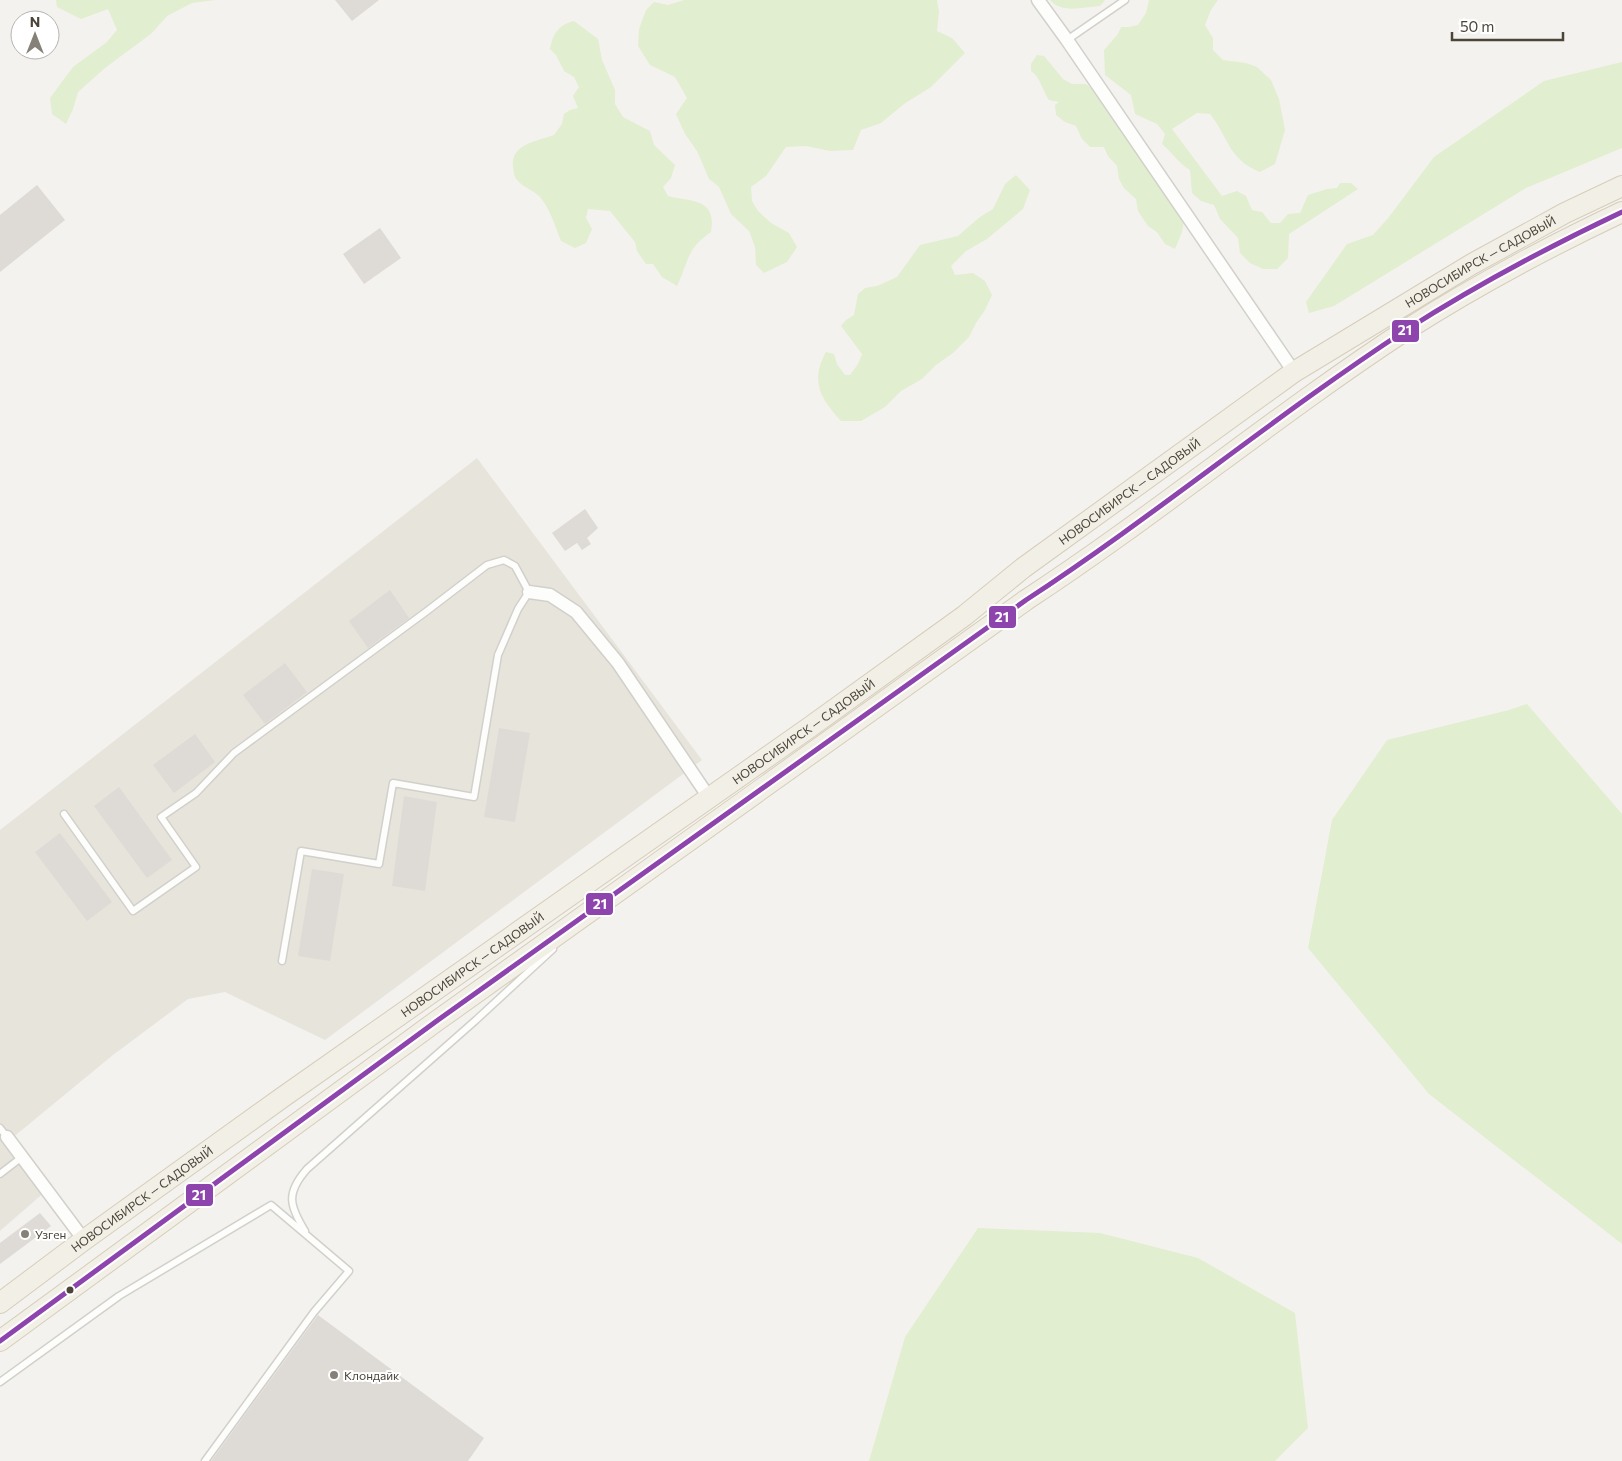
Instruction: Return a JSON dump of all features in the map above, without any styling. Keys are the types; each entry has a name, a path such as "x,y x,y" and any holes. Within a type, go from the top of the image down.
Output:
{"main road":[{"name":"НОВОСИБИРСК — САДОВЫЙ","path":"0,1303 283,1097 710,799 964,616 1023,568 1294,372 1472,264 1565,213 1622,186"},
{"name":"НОВОСИБИРСК — САДОВЫЙ","path":"0,1341 300,1121 1026,600 1106,546 1313,394 1391,341 1484,283 1575,234 1622,212"}],"street":[{"path":"1038,0 1294,372"},
{"path":"529,592 550,595 576,612 618,663 710,799"},
{"path":"4,1132 84,1240"}],"lane":[{"path":"1067,40 1125,0"},
{"path":"64,814 133,911 196,867 161,817 196,792 234,753 487,565 504,560 515,566 529,592 518,609 498,655 474,797 393,783 379,864 301,851 282,961"},
{"path":"563,939 600,905"},
{"path":"308,1236 294,1213 292,1196 297,1180 556,946"},
{"path":"0,1174 22,1157"},
{"path":"0,1382 118,1296 271,1205 349,1271 314,1312 205,1461"}],"shaded area":[{"path":"477,458 702,760 325,1040 225,992 188,999 113,1055 11,1139 47,1190 0,1231 0,830"}],"green space":[{"path":"56,0 215,0 192,3 167,16 152,33 105,68 78,92 66,124 52,114 50,98 73,67 107,42 117,30 108,9 81,19 57,7"},
{"path":"684,0 937,0 939,12 937,31 952,38 965,53 931,87 904,104 881,123 861,130 853,150 830,151 806,146 786,147 766,176 751,187 752,201 758,211 771,223 789,233 797,247 787,262 764,273 756,265 755,247 749,231 731,214 719,187 709,179 697,151 685,134 676,114 687,98 675,77 650,65 638,46 639,29 646,10 654,2 668,5"},
{"path":"1050,0 1105,0 1100,6 1073,9 1060,7"},
{"path":"1149,0 1218,0 1211,10 1205,25 1213,38 1213,50 1223,60 1246,63 1257,67 1271,80 1279,99 1285,130 1275,164 1260,172 1241,161 1210,114 1197,113 1172,129 1222,196 1237,191 1246,196 1252,210 1262,212 1271,223 1280,223 1288,214 1300,213 1308,195 1337,188 1340,183 1351,183 1358,189 1289,234 1288,258 1277,269 1263,269 1250,263 1240,253 1238,238 1220,219 1214,205 1201,201 1192,193 1190,170 1162,144 1165,134 1157,124 1135,114 1131,95 1105,75 1104,50 1118,34 1121,27 1138,25 1146,13"},
{"path":"574,21 598,39 602,60 615,90 615,104 623,117 650,131 654,145 675,165 671,178 663,187 668,196 701,203 710,213 712,221 711,232 692,250 677,286 662,277 653,264 646,264 637,251 635,242 610,211 588,209 586,218 592,229 586,243 575,248 561,241 552,217 543,201 537,194 520,183 515,176 513,159 520,148 554,135 562,124 564,114 578,108 573,96 579,87 574,77 564,71 556,55 550,49 557,31 564,25"},
{"path":"1037,55 1044,56 1063,79 1072,84 1086,84 1096,92 1185,216 1182,232 1175,249 1165,244 1157,232 1148,226 1138,211 1136,199 1124,188 1119,179 1117,166 1108,156 1104,147 1090,147 1082,139 1076,126 1065,122 1056,115 1055,105 1059,102 1049,100 1039,81 1031,71 1031,64"},
{"path":"1622,62 1622,148 1526,188 1334,306 1309,313 1306,302 1347,244 1373,235 1389,217 1434,157 1544,81"},
{"path":"1016,175 1030,190 1023,209 987,239 966,251 951,266 955,275 973,273 985,281 992,295 969,337 922,379 901,391 885,407 861,421 841,421 823,397 818,381 819,372 826,352 834,354 837,364 845,375 850,375 858,364 862,354 841,326 854,315 858,294 865,288 877,286 897,277 920,245 958,236 980,217 993,209 1005,184"},
{"path":"1527,704 1622,814 1622,1244 1429,1094 1308,948 1332,820 1387,740"},
{"path":"978,1228 1100,1233 1198,1258 1295,1313 1308,1428 1275,1461 869,1461 905,1337"}],"building":[{"path":"335,0 379,0 352,21"},
{"path":"37,185 65,220 0,272 0,215"},
{"path":"380,228 401,258 364,284 343,254"},
{"path":"585,509 598,528 587,538 591,544 582,550 577,543 565,551 552,533"},
{"path":"390,590 409,618 368,648 349,621"},
{"path":"285,663 307,692 265,724 243,695"},
{"path":"499,728 530,733 515,822 484,817"},
{"path":"195,734 215,762 174,793 153,765"},
{"path":"119,787 172,860 147,878 94,806"},
{"path":"404,796 437,802 425,891 392,886"},
{"path":"60,833 112,902 87,921 35,852"},
{"path":"312,869 344,874 330,961 298,956"},
{"name":"Узген","path":"40,1213 51,1226 0,1264 0,1243"},
{"name":"Клондайк","path":"318,1315 484,1438 468,1461 211,1461"}],"transit line":[{"name":"21","path":"0,1341 438,1020 1026,600 1122,534 1310,396 1432,314 1539,253 1622,212"}],"place":[{"name":"Узген","path":"25,1234"},
{"name":"Клондайк","path":"334,1375"}]}
